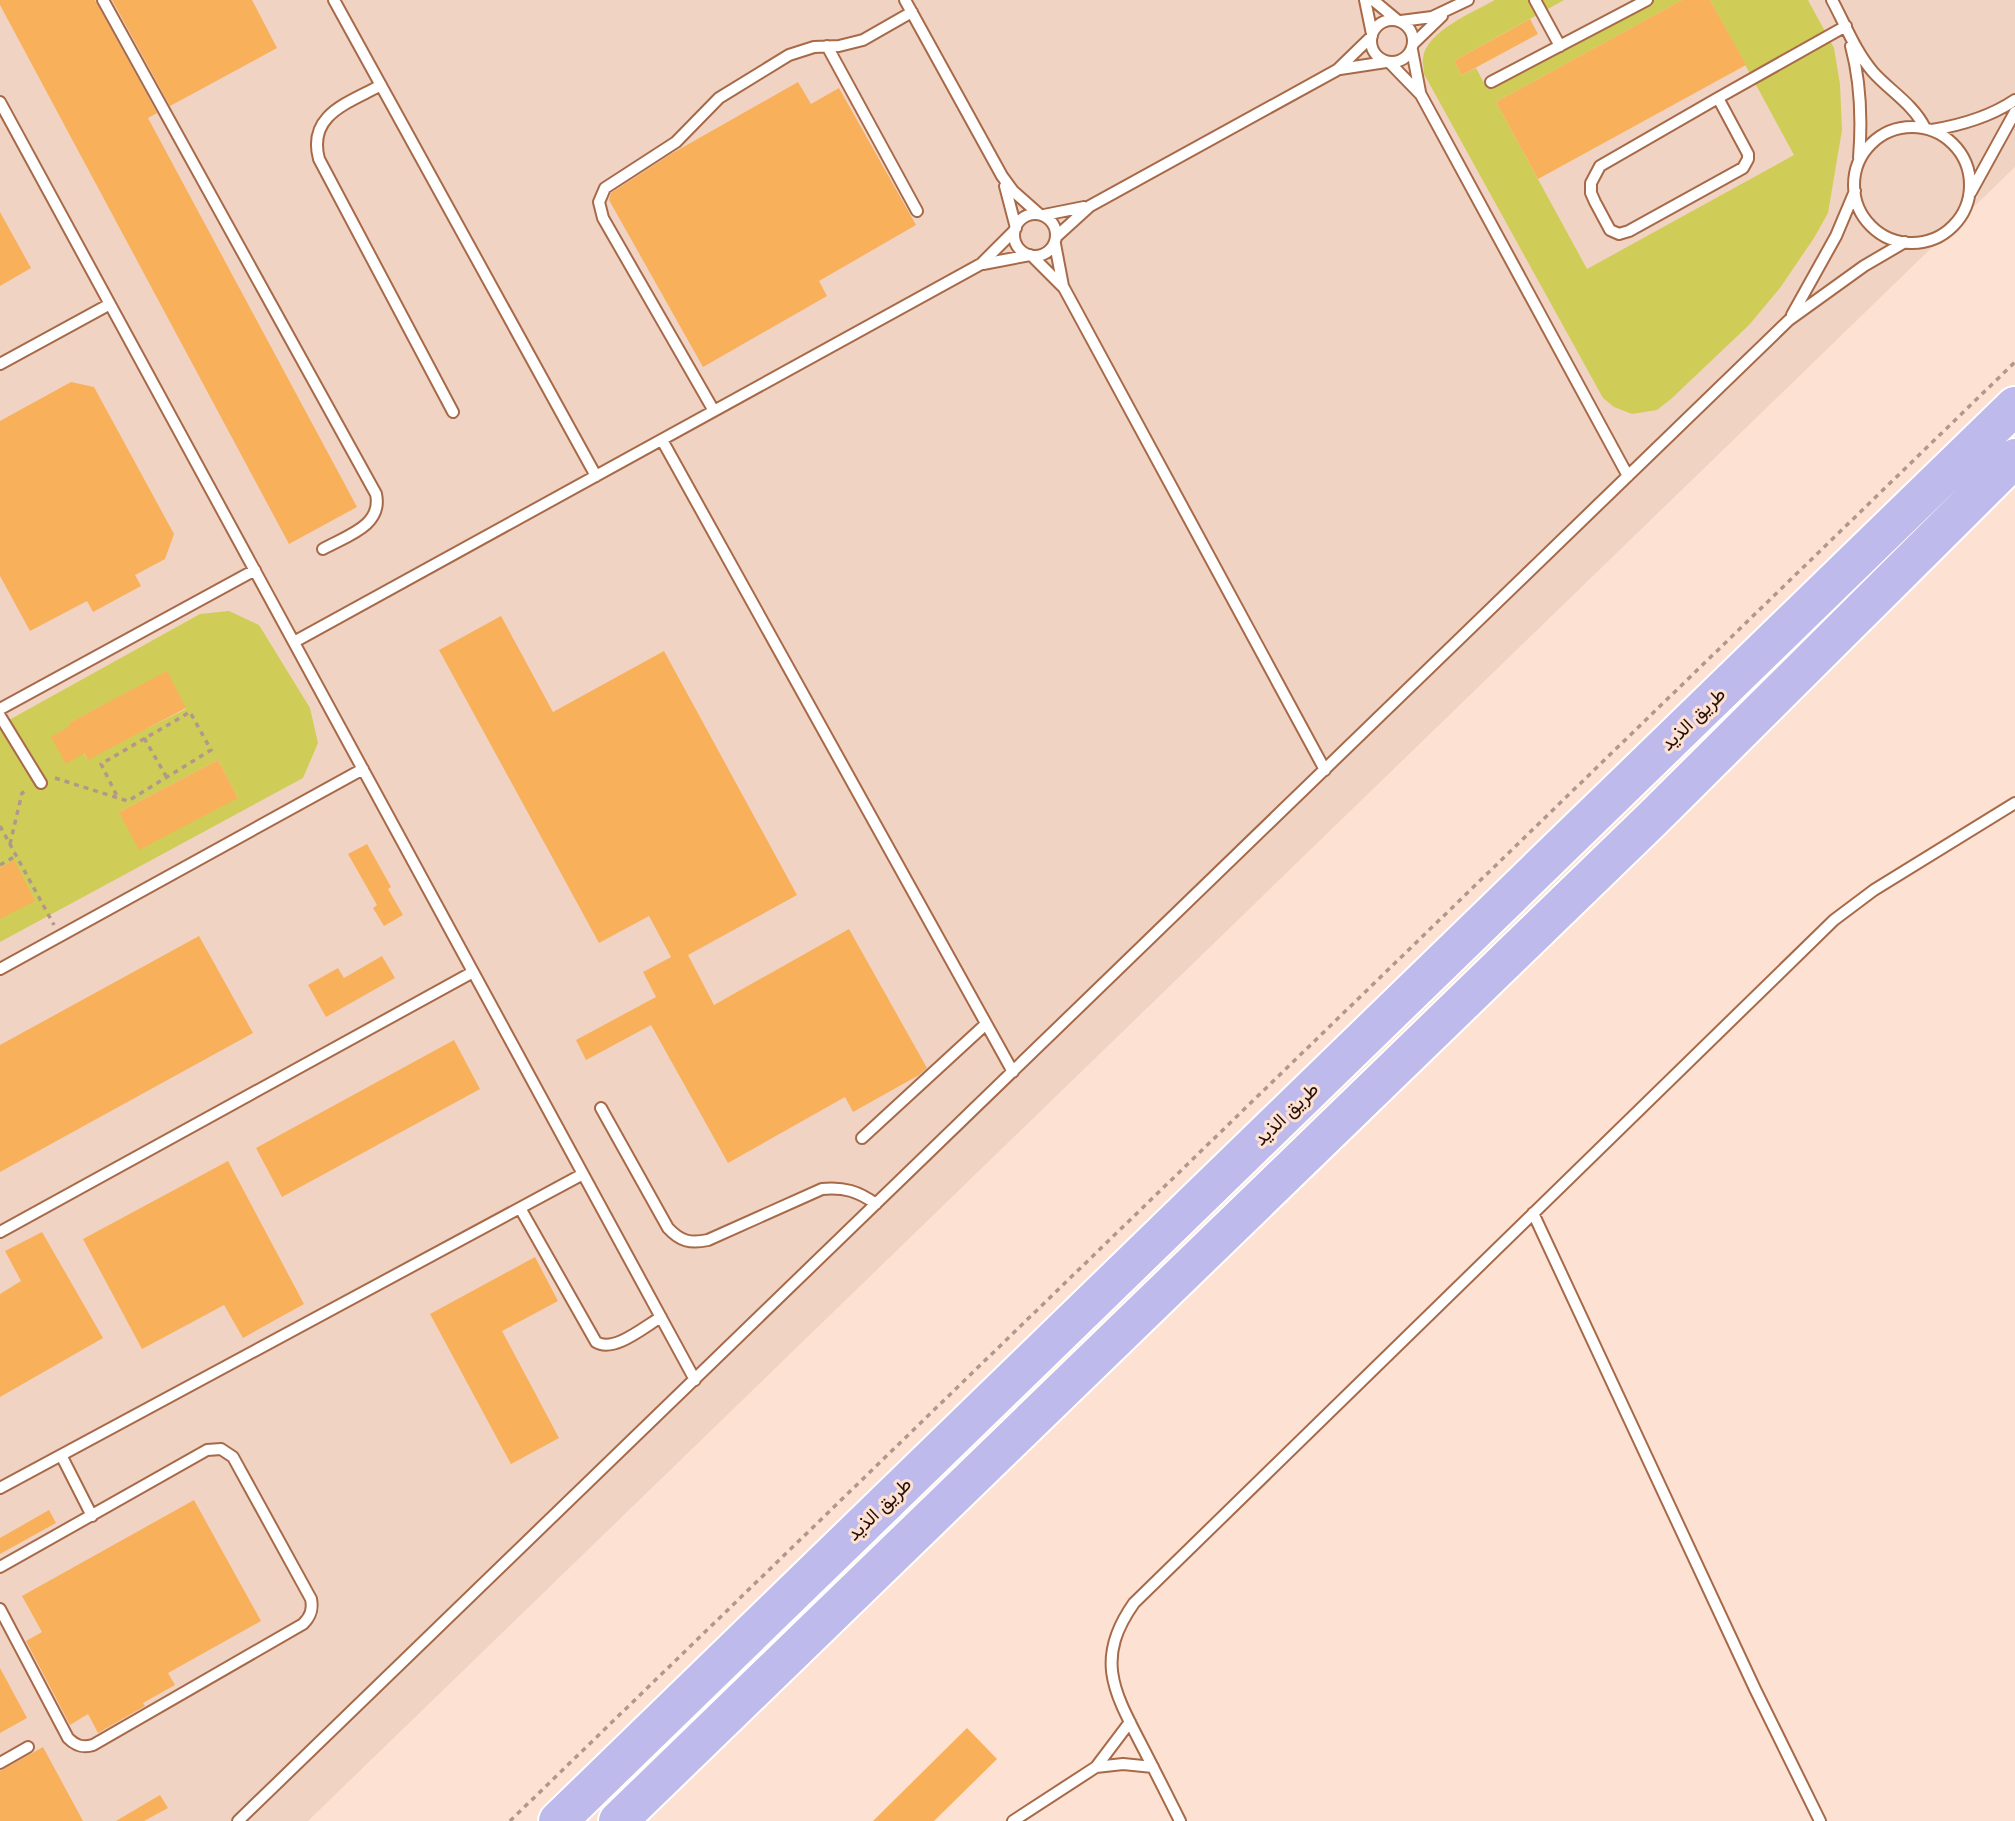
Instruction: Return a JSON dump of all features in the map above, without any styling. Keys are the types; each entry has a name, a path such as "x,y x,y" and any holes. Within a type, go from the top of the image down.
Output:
{"highway":[{"name":"طريق الذيد","path":"558,1821 2015,406"},
{"path":"618,1821 1643,828 2015,458"}],"lane":[{"path":"103,0 376,494 376,512 372,520 323,549"},
{"path":"334,0 596,476"},
{"path":"905,0 1002,176 1013,191 1053,223 1064,288"},
{"path":"1365,0 1376,55 1388,62 1420,95 1628,476"},
{"path":"1373,0 1410,30 1420,95"},
{"path":"981,264 1046,254 1090,206 1337,70 1382,22 1432,17 1468,0"},
{"path":"1535,0 1560,46"},
{"path":"1491,82 1647,0"},
{"path":"1832,0 1858,51 1871,69 1885,85 1912,107 1928,129 1950,140 1962,155 1969,174 1969,195"},
{"path":"714,411 603,218 600,210 601,195 611,183 685,135 704,111 719,98 789,55 801,50 839,46 863,40 912,12"},
{"path":"1337,70 1403,60 1447,12"},
{"path":"1718,97 1748,153 1744,168 1629,231 1619,234 1610,230 1591,193 1591,183 1600,166 1718,97 1846,26"},
{"path":"1846,26 1856,63 1862,129 1855,191 1860,210 1871,225 1886,237 1905,242 1923,242 1939,236 1953,225 1964,211 1969,195 2015,112"},
{"path":"827,46 917,211"},
{"path":"381,85 323,120 317,132 316,146 319,159 453,412"},
{"path":"1859,162 1870,145 1886,133 1905,127 1928,129 1958,125 1983,117 2015,100"},
{"path":"0,102 695,1380"},
{"path":"1002,176 1019,249 1031,256 1064,288 1325,770"},
{"path":"1789,320 1820,268 1855,191"},
{"path":"294,642 981,264 1025,216 1090,206"},
{"path":"238,1821 1789,320 1864,265 1905,242"},
{"path":"0,364 110,304"},
{"path":"662,440 1013,1072"},
{"path":"0,709 255,570"},
{"path":"0,716 41,783"},
{"path":"0,969 363,769"},
{"path":"1180,1821 1115,1691 1111,1665 1120,1626 1134,1603 1834,920 1874,890 2015,803"},
{"path":"0,1232 473,972"},
{"path":"862,1139 986,1024"},
{"path":"601,1108 668,1228 685,1241 696,1243 708,1240 822,1189 851,1189 876,1204"},
{"path":"0,1488 583,1174"},
{"path":"520,1208 596,1342 613,1345 661,1317"},
{"path":"1534,1213 1766,1714 1820,1821"},
{"path":"0,1567 207,1450 221,1449 233,1457 311,1599 312,1612 303,1624 86,1747 79,1746 68,1738 0,1609"},
{"path":"61,1455 92,1516"},
{"path":"1013,1821 1096,1767 1130,1722"},
{"path":"0,1763 28,1747"},
{"path":"1096,1767 1123,1764 1153,1767"}],"path":[{"path":"510,1821 2015,362"},
{"path":"10,845 22,793 41,783 54,777 118,798 128,801 211,750 190,712 101,764 118,798"},
{"path":"144,738 166,776"},
{"path":"0,826 60,936"},
{"path":"0,865 16,856"}],"shaded area":[{"path":"0,0 2015,0 2015,167 308,1821 0,1821"},
{"path":"1495,0 1564,0 1454,61 1462,75 1476,68 1485,85 1638,0 1682,0 1496,102 1587,269 1794,155 1710,0 1808,0 1834,48 1840,84 1842,130 1828,213 1780,288 1749,325 1657,410 1632,414 1614,407 1603,398 1424,74 1423,58 1433,39 1452,23"},
{"path":"229,611 259,625 310,708 318,743 303,778 0,942 0,919 14,861 0,868 0,725 200,614","holes":["167,672 186,709 87,759 69,723","218,760 238,798 119,812"]}],"building":[{"path":"0,0 95,0 157,113 148,118 357,507 289,544 0,5"},
{"path":"112,0 252,0 277,48 170,106"},
{"path":"1682,0 1710,0 1746,65 1538,179 1496,102"},
{"path":"1530,19 1538,34 1462,75 1454,61"},
{"path":"798,82 811,104 839,88 916,225 819,281 827,296 703,367 609,200 611,193 671,154"},
{"path":"0,212 31,268 0,286"},
{"path":"71,382 94,387 174,534 165,559 135,575 141,586 93,612 87,601 30,631 0,576 0,421"},
{"path":"501,616 553,712 664,651 797,895 688,955 714,1005 849,929 927,1068 853,1112 845,1097 728,1163 651,1025 586,1060 576,1040 656,997 643,972 671,957 649,916 599,943 439,650"},
{"path":"167,671 186,708 88,760 84,753 66,764 51,737 70,726 69,723"},
{"path":"218,760 238,798 139,850 119,812"},
{"path":"367,844 403,915 384,926 373,908 377,905 348,854"},
{"path":"14,860 35,901 0,919 0,868"},
{"path":"199,936 253,1033 0,1172 0,1045"},
{"path":"382,956 395,978 326,1017 308,985 338,968 344,978"},
{"path":"454,1040 480,1089 282,1197 256,1148"},
{"path":"228,1161 304,1304 243,1338 224,1305 142,1349 83,1239"},
{"path":"42,1232 103,1338 0,1397 0,1294 21,1281 5,1251"},
{"path":"535,1257 558,1301 502,1331 559,1438 511,1464 430,1314"},
{"path":"194,1500 261,1621 168,1673 175,1685 98,1733 88,1714 70,1725 26,1641 42,1632 22,1596"},
{"path":"49,1510 56,1523 0,1554 0,1538"},
{"path":"0,1668 27,1718 0,1733"},
{"path":"967,1728 997,1759 934,1821 873,1821"},
{"path":"43,1747 83,1821 0,1821 0,1771"},
{"path":"160,1795 168,1808 144,1821 116,1821"}]}
